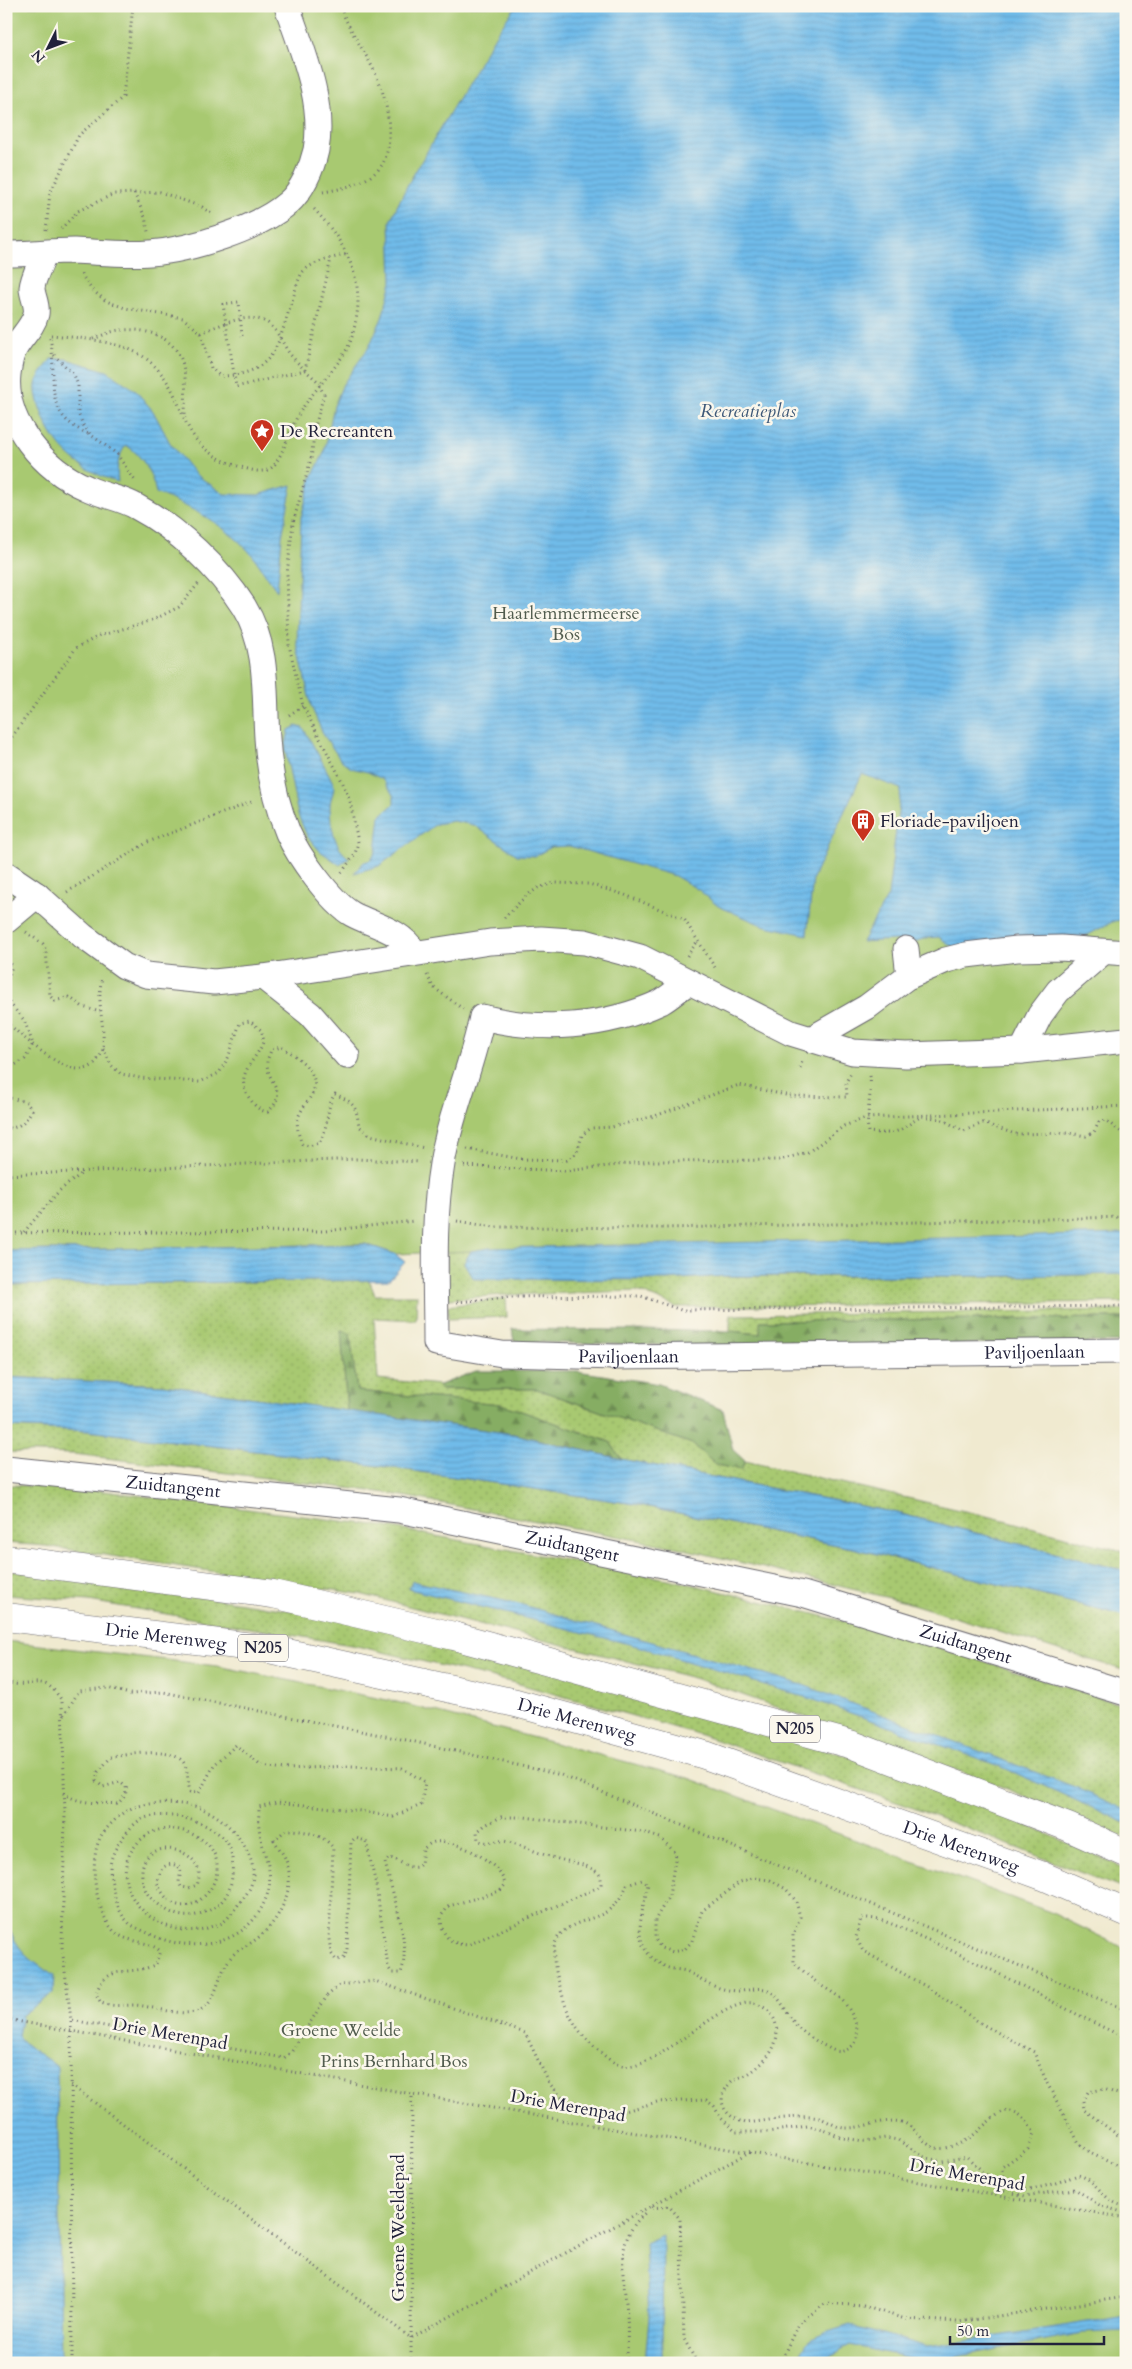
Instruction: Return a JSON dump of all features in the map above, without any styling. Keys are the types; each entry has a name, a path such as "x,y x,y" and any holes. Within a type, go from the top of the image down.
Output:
{"highway":[{"name":"N205","path":"6,1559 273,1594 454,1636 854,1745 1068,1827 1126,1853"},
{"name":"Drie Merenweg","path":"6,1617 269,1649 516,1703 705,1755 1043,1876 1126,1912"}],"street":[{"path":"6,254 44,254 71,251 150,253 178,248 236,230 275,212 289,202 308,174 316,150 317,122 313,89 287,6"},
{"path":"44,254 32,287 37,311 33,322 12,353 8,375 10,401 20,427 33,447 65,477 86,488 137,507 175,532 227,582 245,609 258,638 266,684 267,737 273,794 290,836 336,902 351,913 390,930 409,943 415,953"},
{"path":"6,874 43,900 83,936 124,966 146,975 214,982 263,977 490,942 541,939 585,942 640,957 791,1033 853,1052 881,1054 1022,1050 1126,1040"},
{"path":"12,925 43,900"},
{"path":"811,1039 867,1007 909,976 925,967 966,955 1017,949 1061,948 1114,953"},
{"path":"906,949 909,976"},
{"path":"1022,1050 1040,1015 1058,991 1114,953"},
{"path":"263,977 310,1014 347,1056"},
{"path":"482,1017 511,1024 554,1027 598,1021 626,1014 662,1001 688,982"},
{"name":"Paviljoenlaan","path":"482,1017 476,1046 443,1158 437,1217 436,1343 502,1354 616,1357 1126,1351"},
{"name":"Zuidtangent","path":"6,1469 408,1512 803,1594 1126,1693"}],"path":[{"path":"71,6 81,6"},
{"path":"44,254 50,193 79,135 123,97 133,6"},
{"path":"298,191 317,193 353,185 377,170 383,163 388,146 388,115 384,96 368,60 347,26 340,6"},
{"path":"123,462 117,454 90,434 72,427 56,407 53,394 54,355 49,334 92,339 130,350 147,359 158,370 171,390 196,442 219,459 257,472 266,471 275,464 299,414 348,348 358,310 356,283 348,254 328,224 298,191"},
{"path":"44,254 55,236 78,211 114,194 160,192 202,208 236,230"},
{"path":"134,193 145,217 150,253"},
{"path":"71,251 83,278 92,290 106,301 125,308 183,318 201,332 212,368 220,376 246,374 258,368 279,344 303,272 315,263 348,254"},
{"path":"304,370 331,259"},
{"path":"242,336 238,302 223,304 236,387 304,370"},
{"path":"201,332 226,322 240,320 255,319 269,324 304,370 320,384 324,394 315,427 311,460 293,523 288,574 289,645 303,706 342,781 350,801 358,842 355,854 349,865 326,890"},
{"path":"92,339 120,330 157,334 168,342 176,351 183,364 185,421"},
{"path":"54,355 74,376 78,385 78,413 90,434"},
{"path":"6,746 76,648 99,636 153,620 179,607 210,565"},
{"path":"43,900 148,842 273,794"},
{"path":"490,942 495,928 506,915 526,896 538,888 554,883 589,884 625,894 684,919 718,971"},
{"path":"12,925 27,932 43,944 46,951 50,996 55,1001 69,997 82,1007 100,1012"},
{"path":"6,955 12,966 6,986"},
{"path":"6,1022 33,1044 73,1070 89,1069 98,1060 102,1048 98,993 109,955"},
{"path":"433,986 457,1006 482,1017"},
{"path":"6,999 24,1020 33,1044 25,1060 15,1065 6,1062"},
{"path":"102,1048 111,1064 121,1074 140,1078 200,1082 218,1073 228,1058 240,1023 250,1021 262,1031 263,1042 250,1062 244,1077 247,1094 258,1110 268,1112 276,1104 279,1094 267,1062 271,1050 281,1047 295,1054 306,1065 313,1078 314,1092 298,1119 299,1135 302,1144 309,1146 319,1144 326,1131 329,1116 328,1105 335,1094 353,1103 359,1126 370,1135 443,1158 465,1149 522,1159 567,1160 577,1153 582,1135 591,1128 612,1127 655,1116 739,1085 790,1096 848,1096 846,1082 852,1073 870,1076 870,1098 866,1118 868,1132 892,1134 902,1130 922,1116 941,1119 964,1131 983,1123 1015,1134 1069,1133 1086,1136 1094,1132 1100,1122 1106,1120 1121,1132 1126,1132"},
{"path":"6,1096 26,1102 32,1110 26,1120 14,1128 6,1128"},
{"path":"6,1175 356,1159 443,1158 566,1171 651,1161 780,1160 808,1152 844,1126 866,1118 1126,1106"},
{"path":"24,1232 59,1190 82,1173"},
{"path":"6,1232 325,1231 437,1217 494,1227 666,1228 1126,1216"},
{"path":"436,1303 508,1297 641,1296 681,1310 1126,1306"},
{"path":"6,1682 17,1684 32,1682 51,1687 62,1701 64,1715 63,1793 65,1816 62,1947 71,2020 72,2363"},
{"path":"64,1715 79,1691 107,1688 130,1694 163,1692 411,1741 561,1775 1126,2010"},
{"path":"63,1793 74,1801 117,1804 123,1800 126,1787 120,1782 103,1787 96,1781 98,1772 111,1757 143,1753 173,1754 185,1764 190,1792 199,1793 214,1765 236,1745 261,1766 285,1768 335,1766 402,1768 424,1782 422,1805 393,1817 361,1811 277,1802 259,1807 260,1834 271,1872 268,1892 253,1920 235,1935 219,1942 201,1946 180,1946 131,1924 119,1910 110,1875 111,1858 128,1832 142,1820 165,1816 191,1820 211,1828 226,1840 230,1849 233,1869 230,1888 224,1902 196,1915 182,1917 161,1907 149,1897 142,1875 143,1863 148,1856 158,1850 172,1848 182,1851 193,1859 198,1870 200,1878 197,1885 189,1888 181,1887 179,1882 181,1869 176,1864 168,1864 162,1868 158,1882 162,1893 169,1901 183,1907 194,1904 215,1883 218,1864 214,1854 200,1837 164,1828 149,1834 133,1847 124,1876 133,1898 155,1922 174,1930 199,1930 222,1923 248,1894 255,1874 240,1836 218,1816 194,1806 146,1803 124,1812 101,1836 95,1872 99,1905 113,1931 124,1938 156,1947 160,1951 156,1964 150,1968 108,1975 99,1983 96,1994 101,2003 112,2007 135,2005 187,2012 202,2010 212,2000 220,1974 229,1959 237,1950 259,1937 272,1923 285,1901 290,1889 290,1876 285,1857 274,1840 286,1830 321,1837 329,1842 333,1848 329,1939 331,1953 336,1960 344,1958 348,1950 351,1842 355,1838 366,1841 376,1885 388,1967 392,1973 396,1974 401,1973 404,1965 402,1937 385,1862 389,1858 395,1859 407,1867 417,1867 421,1864 423,1849 437,1842 460,1846 492,1863 504,1878 505,1885 500,1892 449,1906 441,1916 444,1933 448,1938 456,1944 468,1945 601,1886 602,1878 599,1873 587,1866 548,1856 521,1845 502,1841 486,1844 478,1840 477,1832 485,1825 501,1817 524,1817 642,1832 660,1838 676,1853 669,1896 655,1920 654,1939 661,1948 673,1952 685,1949 692,1941 702,1911 740,1882 753,1878 770,1880 786,1888 796,1901 800,1917 793,1935 794,1963 841,1999 856,2024 857,2037 852,2046 844,2051 835,2051 798,2027 780,2000 769,1990 756,1989 739,1992 721,1989 706,1984 686,1971 667,1967 656,1960 646,1949 639,1937 638,1923 648,1884 642,1880 627,1885 623,1894 608,1910 600,1915 589,1917 562,1932 556,1942 557,1972 566,2007 580,2033 610,2060 624,2067 639,2064 662,2052 704,2023 739,2003 755,2003 768,2010 774,2017 777,2040 764,2062 732,2081 725,2090 722,2104 729,2116 736,2120 746,2123 818,2118 843,2128 900,2122 913,2128 929,2146 944,2149 971,2138 999,2114 1006,2111 1023,2116 1029,2122 1034,2133 1028,2149 1002,2167 1003,2177 1010,2185 1015,2188 1034,2189 1078,2176 1092,2182 1114,2204 1126,2206"},
{"path":"1126,2038 1080,2018 951,1949 876,1917 861,1918 856,1937 863,1951 927,1987 982,2024 1034,2052 1047,2083 1079,2143 1092,2154 1126,2170"},
{"path":"71,2020 284,2058 292,2051 327,1996 340,1985 375,1981 525,2033 549,2083 567,2102 618,2113 657,2102 706,2100 714,2106 720,2117 736,2132 768,2132 806,2126 824,2130 843,2138 864,2141 886,2138 898,2140 926,2158 942,2161 968,2157 1004,2191 1025,2196 1075,2189 1101,2206 1126,2212"},
{"name":"Drie Merenpad","path":"6,2019 412,2094 751,2151 1126,2218"},
{"path":"70,2085 411,2338 751,2151"},
{"path":"1126,2097 1104,2089 1088,2092 1083,2101 1084,2110 1126,2141"},
{"name":"Groene Weeldepad","path":"411,2363 412,2094"},
{"path":"627,2363 628,2315 622,2258 632,2225 650,2208 670,2206 680,2219 684,2339 696,2361 701,2363"},
{"path":"780,2363 798,2324 826,2303 863,2306 905,2319 958,2322 1126,2297"}],"green space":[{"name":"Haarlemmermeerse Bos","path":"6,6 1126,6 1126,1241 630,1245 395,1254 365,1244 6,1251"},
{"path":"450,1225 666,1280 723,1276 1126,1274 1126,1302 676,1307 638,1291 505,1295 448,1299 447,1252"},
{"path":"369,1280 375,1295 417,1295 416,1320 374,1318 378,1379 440,1385 441,1389 537,1389 692,1444 716,1465 741,1470 745,1461 1004,1520 1126,1552 1126,1571 897,1513 621,1459 610,1442 501,1404 357,1391 350,1334 341,1330 347,1411 163,1385 6,1377 6,1285"},
{"path":"506,1298 507,1317 448,1319 448,1306"},
{"path":"1126,1310 1126,1318 761,1321 760,1334 730,1331 730,1315"},
{"path":"1126,1318 1126,1342 760,1347 514,1342 512,1329 730,1331 760,1334 760,1321"},
{"path":"341,1330 350,1333 357,1391 501,1404 610,1442 621,1459 513,1434 347,1411"},
{"path":"476,1371 577,1371 659,1384 723,1410 733,1450 745,1461 741,1470 716,1465 692,1444 537,1389 440,1389 440,1385"},
{"path":"6,1427 89,1431 380,1466 635,1504 857,1549 1126,1616 1126,1671 906,1602 680,1548 387,1493 74,1454 6,1452"},
{"path":"6,1485 72,1487 382,1526 673,1580 897,1634 1126,1706 1126,1838 993,1783 694,1678 360,1594 46,1546 6,1543"},
{"path":"6,1571 51,1574 380,1624 678,1701 939,1786 1126,1869 1126,1890 908,1806 701,1735 519,1684 357,1646 89,1601 6,1595"},
{"name":"Groene Weelde","path":"6,1641 217,1666 397,1702 688,1778 1050,1912 1126,1949 1126,2363 6,2363"}],"water":[{"name":"Recreatieplas","path":"516,6 1126,6 1126,919 1114,921 1082,938 966,948 951,946 939,937 924,938 909,945 896,940 862,942 888,896 901,789 862,774 813,878 807,935 762,925 718,906 699,890 675,876 569,846 551,847 535,856 517,855 474,825 453,821 436,824 379,866 354,873 364,862 371,860 376,851 380,816 394,804 394,796 382,779 368,772 351,768 340,759 323,734 311,706 297,643 301,517 312,477 324,453 334,406 343,384 369,347 382,318 392,282 390,221 408,184 496,34"},
{"path":"51,359 66,359 107,371 135,390 153,411 170,443 195,474 224,494 258,495 292,485 282,537 277,591 253,556 232,535 208,518 156,493 146,466 137,454 126,445 118,462 118,482 91,471 69,456 52,435 45,422 37,397 37,382"},
{"path":"296,726 303,728 334,786 330,805 332,827 336,842 349,858 340,865 320,851 307,836 298,815 285,749 289,730"},
{"path":"1126,1234 1126,1274 723,1276 666,1280 474,1279 464,1263 471,1251 489,1248"},
{"path":"365,1244 395,1254 405,1262 389,1280 6,1285 6,1251"},
{"path":"6,1377 163,1385 513,1434 621,1459 897,1513 1126,1571 1126,1616 857,1549 635,1504 380,1466 89,1431 6,1427"},
{"path":"412,1581 519,1604 803,1685 1075,1787 1126,1810 1126,1823 1002,1767 814,1700 637,1646 409,1589"},
{"path":"6,1920 14,1939 24,1953 54,1976 53,1993 22,2015 18,2036 26,2045 57,2067 61,2363 6,2363"},
{"path":"663,2235 662,2360 669,2363 645,2363 649,2317 645,2243"},
{"path":"1126,2316 1126,2331 1083,2333 929,2362 850,2345 825,2358 822,2363 795,2363 808,2341 851,2325 928,2347"}],"place":[{"name":"De Recreanten","path":"262,452"},
{"name":"Floriade-paviljoen","path":"863,842"}],"park label":[{"name":"Prins Bernhard Bos","path":"394,2061"}]}
